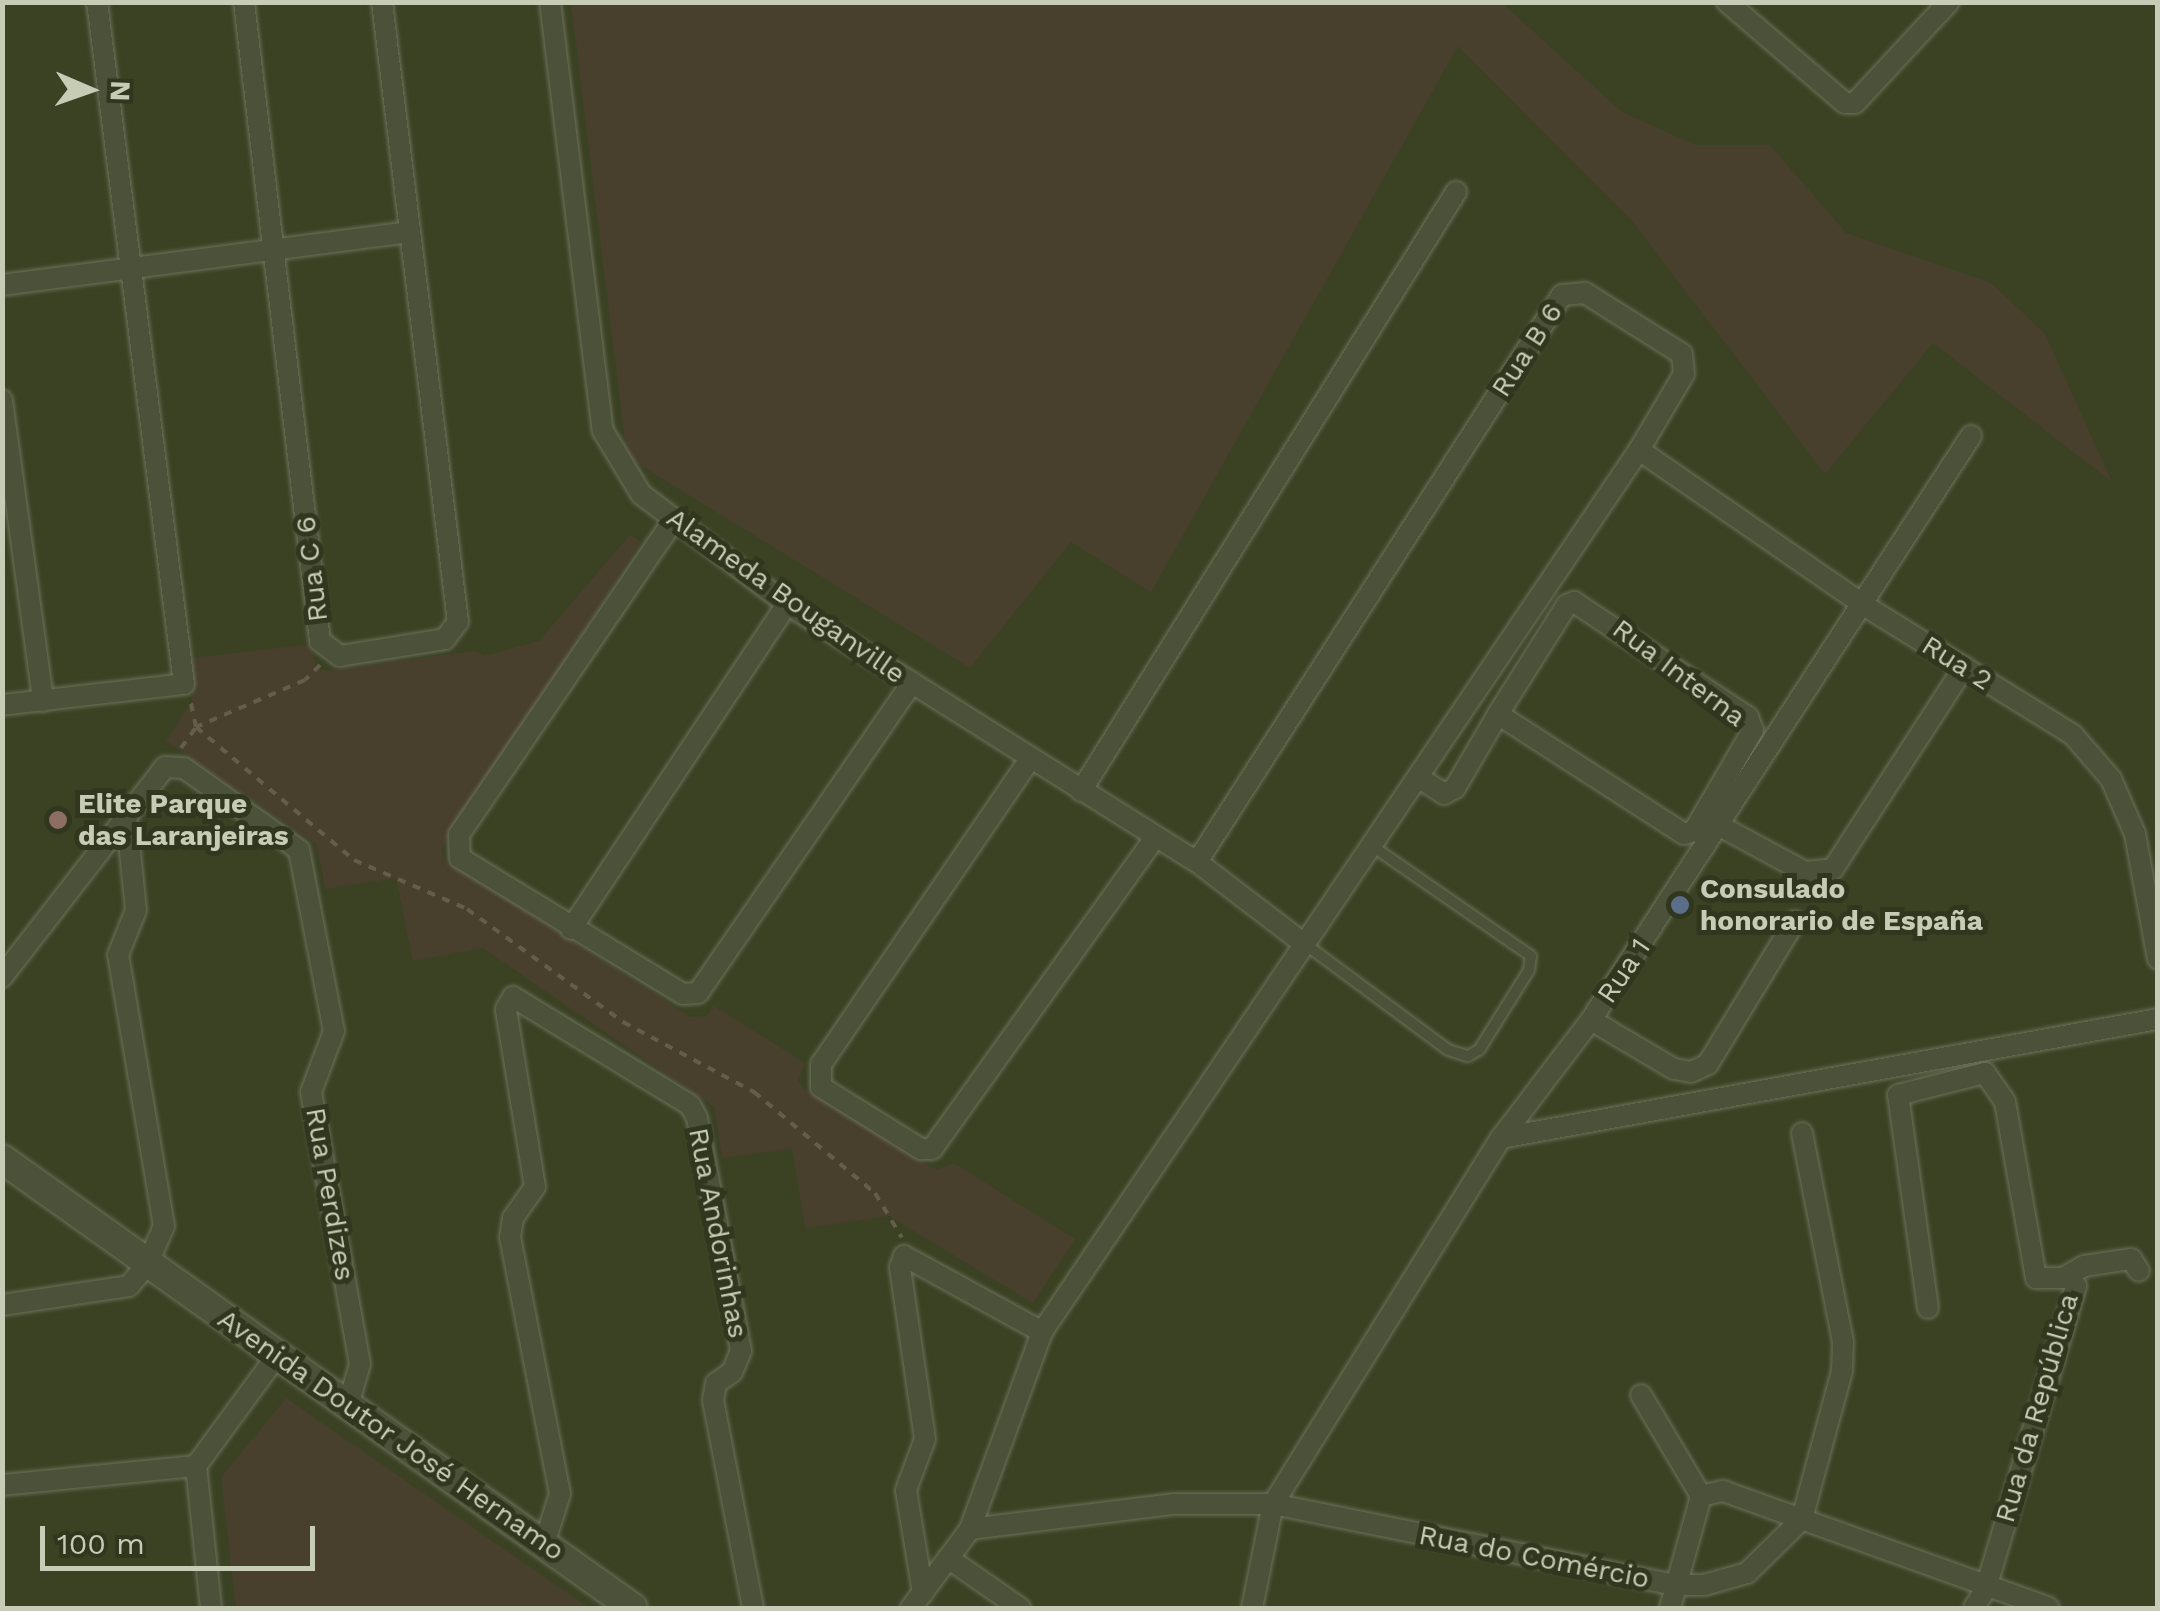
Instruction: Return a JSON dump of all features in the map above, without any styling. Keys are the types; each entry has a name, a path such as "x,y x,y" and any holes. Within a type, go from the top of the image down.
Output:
{"street":[{"path":"2,705 184,684 97,2"},
{"name":"Rua C 6","path":"244,2 320,641 332,654 445,639 458,622 382,2"},
{"name":"Alameda Bouganville","path":"550,2 603,431 641,494 787,604 1197,862 1304,943"},
{"path":"1728,2 1845,103 1863,99 1949,2"},
{"path":"1081,791 1456,192"},
{"path":"2,286 410,232"},
{"name":"Rua B 6","path":"917,1601 970,1529 1042,1332 1639,450 1684,374 1682,354 1585,293 1562,294 1197,862"},
{"path":"2,400 44,701"},
{"name":"Rua 1","path":"1273,1504 1501,1138 1592,1020 1866,606 1971,436"},
{"name":"Rua 2","path":"1639,450 1866,606 2073,736 2111,779 2144,862 2158,959"},
{"path":"673,521 456,844 460,858 683,994 698,993 912,684"},
{"name":"Rua Interna","path":"1418,777 1450,792 1498,714 1574,602 1748,717 1753,730 1694,831 1684,834 1498,714"},
{"path":"571,929 787,604"},
{"path":"1720,826 1805,872 1833,869 1964,667"},
{"path":"1030,758 822,1064 821,1087 932,1149 1155,838"},
{"path":"2,977 126,823 165,767"},
{"name":"Rua Perdizes","path":"165,767 184,768 298,850 303,860 334,1031 312,1092 360,1364 348,1405"},
{"path":"2,1306 129,1286 148,1263 164,1226 118,955 136,910 126,823"},
{"path":"1592,1020 1674,1068 1691,1072 1708,1064 1795,921"},
{"name":"Rua Andorinhas","path":"544,1544 560,1494 510,1237 513,1218 535,1187 506,1009 519,997 690,1105 697,1118 741,1352 732,1372 716,1383 713,1400 753,1608"},
{"path":"1501,1138 2158,1019"},
{"name":"Rua da República","path":"1928,1308 1897,1100 1900,1092 1985,1073 1997,1082 2034,1273 2040,1280 2065,1277 2076,1286 1986,1588 1974,1608"},
{"name":"Rua do Comércio","path":"970,1529 1174,1504 1273,1504 1674,1585 1704,1586 1747,1574 1802,1519 1842,1372 1843,1342 1802,1134"},
{"name":"Avenida Doutor José Hernamo","path":"2,1158 634,1608"},
{"path":"917,1601 906,1490 925,1439 900,1267 912,1255 1042,1332"},
{"path":"2065,1277 2084,1266 2131,1258 2139,1271"},
{"path":"211,1608 196,1466 278,1354"},
{"path":"1641,1394 1701,1496 1670,1608"},
{"path":"2,1485 196,1466"},
{"path":"1701,1496 1723,1491 2049,1608"},
{"path":"1252,1608 1273,1504"},
{"path":"948,1558 1020,1608"}],"lane":[{"path":"1304,943 1448,1050 1468,1056 1479,1050 1529,970 1531,956 1372,846"}],"path":[{"path":"165,767 196,728 305,680 332,654"},
{"path":"184,684 196,728 354,860 467,909 622,1022 754,1092 876,1193 912,1255"}],"shaded area":[{"path":"571,3 1502,3 1622,112 1695,145 1770,145 1846,233 1991,283 2045,334 2112,482 1933,343 1825,474 1633,222 1458,46 1151,592 1071,542 970,668 627,457"},
{"path":"630,535 641,542 442,849 444,858 691,1017 706,1016 714,1006 805,1063 798,1080 803,1088 937,1170 954,1163 1075,1239 1033,1303 889,1216 805,1228 792,1149 722,1158 714,1107 483,948 413,961 396,878 325,889 317,845 166,741 192,701 190,658 312,644 315,666 326,671 474,651 484,656 539,641"},
{"path":"286,1398 589,1608 236,1608 221,1477"}],"place":[{"name":"Elite Parque das Laranjeiras","path":"58,820"},
{"name":"Consulado honorario de España","path":"1680,905"}]}
